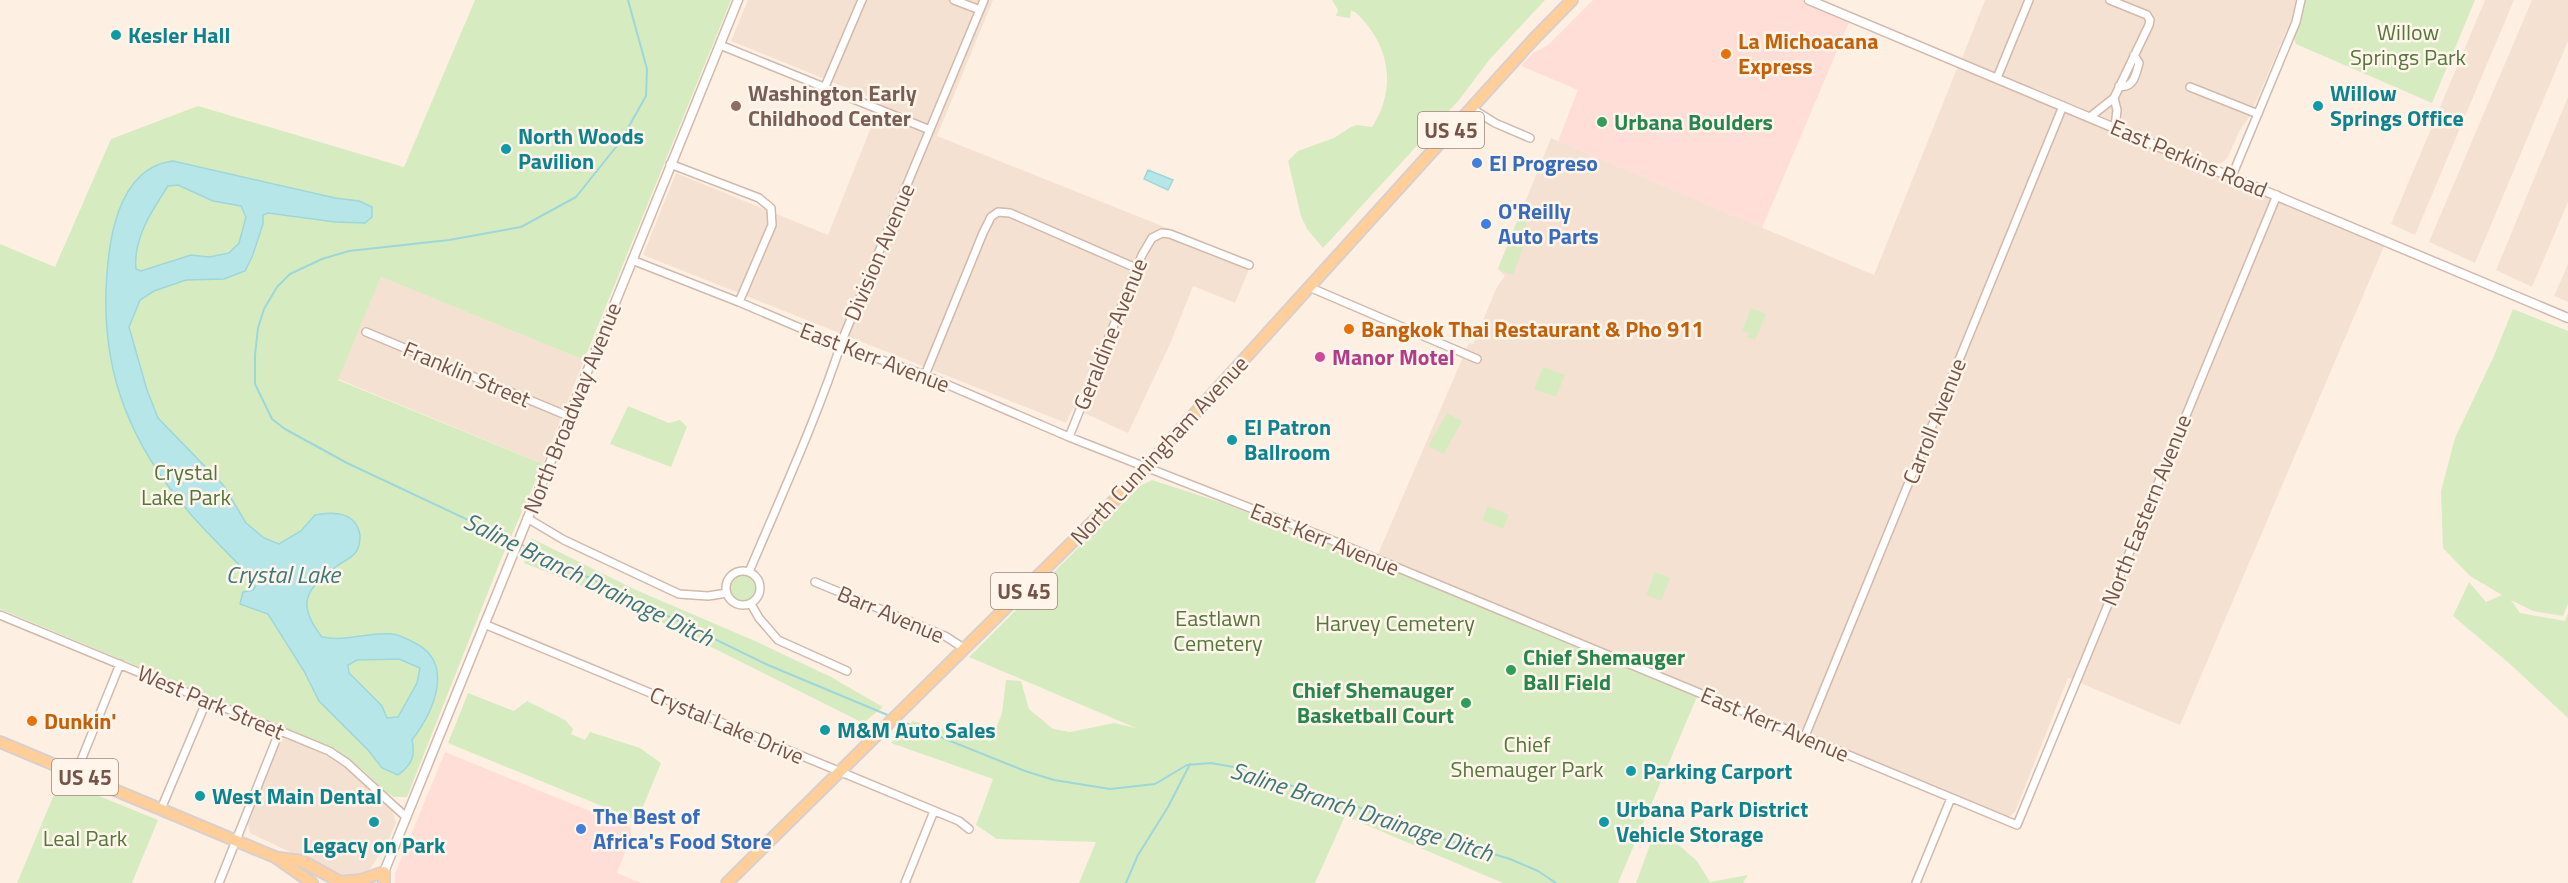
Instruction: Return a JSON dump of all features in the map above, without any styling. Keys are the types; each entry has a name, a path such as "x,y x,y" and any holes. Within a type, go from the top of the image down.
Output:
{"main road":[{"name":"North Cunningham Avenue","path":"730,882 1146,468 1471,108 1572,0"},
{"name":"US 45","path":"0,742 236,839 275,857 312,883"},
{"name":"US 45","path":"275,857 302,861 341,882"},
{"path":"341,882 361,879 382,880"}],"street":[{"name":"North Broadway Avenue","path":"382,880 509,560 738,0"},
{"path":"824,89 862,0"},
{"path":"954,0 980,10"},
{"name":"Division Avenue","path":"749,572 807,437 841,345 984,0"},
{"name":"East Perkins Road","path":"1809,0 2568,318"},
{"path":"1997,78 2029,0"},
{"path":"2090,117 2114,98 2119,86 2131,84 2139,63 2134,55 2149,25 2149,17 2110,0"},
{"path":"2232,176 2296,22 2301,0"},
{"path":"720,45 930,130"},
{"path":"2190,87 2258,114"},
{"path":"2114,98 2117,110 2115,127"},
{"name":"Carroll Avenue","path":"1805,736 2063,106"},
{"path":"1471,108 1495,123 1530,138"},
{"path":"670,164 759,198 771,208 772,225 739,302"},
{"name":"North Eastern Avenue","path":"2016,825 2277,195"},
{"path":"925,375 983,233 991,218 998,212 1010,213 1136,268"},
{"name":"Geraldine Avenue","path":"1069,437 1149,240 1157,235 1170,234 1250,265"},
{"name":"East Kerr Avenue","path":"632,260 841,345 925,375 1069,437 1328,539 2016,825"},
{"path":"1309,287 1477,359"},
{"name":"Franklin Street","path":"366,332 568,416"},
{"path":"527,518 564,540 679,594 708,596 726,593"},
{"path":"749,572 759,579 761,590 759,596 751,604 739,605 734,603 726,593 727,582 734,574 749,572"},
{"name":"Barr Avenue","path":"815,582 945,636 965,649"},
{"path":"751,604 759,618 778,640 847,671"},
{"name":"West Park Street","path":"0,615 280,730 339,757 406,817"},
{"name":"Crystal Lake Drive","path":"484,624 934,810 959,821 969,829"},
{"path":"75,773 120,664"},
{"path":"161,809 207,700"},
{"path":"219,883 280,730"},
{"path":"1916,883 1951,798"},
{"path":"904,883 934,810"}],"shaded area":[{"path":"748,0 993,0 937,136 1252,262 1235,303 1193,286 1170,344 1128,433 1073,408 1066,423 643,255 676,173 828,235 881,102 731,41"},
{"path":"1593,0 1802,0 1850,20 1762,228 1558,141 1578,90 1521,66 1533,53 1548,45"},
{"path":"1985,0 2296,0 2291,20 2250,116 2239,132 2228,157 2222,163 2215,164 1962,58"},
{"path":"2485,0 2514,0 2415,235 2391,224"},
{"path":"2532,0 2568,0 2568,41 2475,263 2429,242"},
{"path":"1958,66 2385,244 2180,725 2068,678 2015,812 2009,817 1378,554 1469,343 1473,344 1497,287 1505,276 1498,269 1551,138 1874,275"},
{"path":"2568,97 2568,202 2532,287 2496,270"},
{"path":"2568,264 2568,302 2554,296"},
{"path":"381,277 584,360 543,464 338,379"},
{"path":"284,737 322,753 345,768 392,808 396,823 389,839 369,871 357,878 341,876 250,833 248,824 278,743"},
{"path":"445,752 631,828 631,837 617,873 641,883 395,883 395,874"}],"green space":[{"name":"Crystal Lake Park","path":"475,0 731,0 584,360 381,277 338,380 543,464 502,557 407,797 394,797 336,749 0,609 0,244 55,267 111,139 198,106 404,167"},
{"path":"1332,0 1545,0 1490,59 1459,100 1323,248 1307,229 1301,216 1288,161 1298,151 1334,138 1351,127 1357,125 1372,127 1385,97 1387,81 1386,66 1376,37 1355,12 1351,11 1350,18 1336,16 1338,10"},
{"name":"Willow Springs Park","path":"2303,0 2475,0 2432,103 2296,44 2294,35"},
{"path":"1518,218 1526,221 1527,237 1513,275 1498,269"},
{"path":"1751,308 1766,314 1755,340 1747,337 1749,333 1742,331"},
{"path":"2513,309 2568,331 2568,604 2563,616 2533,611 2511,600 2520,613 2565,621 2568,613 2568,718 2510,664 2453,616 2469,582 2486,602 2502,595 2470,576 2443,548 2441,491 2455,438 2493,358"},
{"path":"1543,367 1565,375 1556,397 1534,389"},
{"path":"628,406 669,423 680,420 687,427 671,467 610,444"},
{"path":"1447,413 1462,421 1444,454 1428,446"},
{"path":"1152,480 1220,502 1378,564 1380,561 1699,692 1618,883 1503,883 1345,816 1315,883 1079,883 1096,842 997,839 976,825 993,779 891,743 913,721 991,741 1002,713 1006,680 1021,681 1029,709 1053,729 1070,732 1114,723 1136,728 969,657 1140,486"},
{"path":"1488,506 1509,515 1503,529 1482,520"},
{"path":"531,538 636,590 755,641 831,677 883,707 863,723 613,598 524,563"},
{"path":"1655,572 1670,578 1661,601 1646,595"},
{"path":"743,575 752,579 756,588 752,597 743,601 734,597 730,588 734,579"},
{"path":"468,693 514,711 527,701 565,720 573,729 571,734 585,740 590,732 640,748 661,763 640,814 631,818 448,743"},
{"name":"Leal Park","path":"60,780 158,820 132,883 17,883"},
{"path":"1657,826 1697,861 1710,882 1748,875 1743,883 1636,883"}],"water":[{"name":"Crystal Lake","path":"173,161 335,198 359,201 372,207 372,217 365,223 335,222 268,213 263,215 263,224 245,271 224,279 186,280 154,291 140,300 129,327 147,390 158,418 224,486 246,523 264,538 279,544 301,531 315,515 329,513 343,515 358,527 360,537 356,552 318,582 311,590 307,606 309,615 322,637 394,634 413,642 426,651 434,662 437,688 433,702 412,740 411,760 398,775 382,768 369,751 319,701 304,671 268,614 240,604 243,592 253,590 255,587 253,580 196,520 168,486 151,461 125,408 116,381 106,322 110,248 118,212 128,191 142,174 161,164","holes":["178,185 213,201 241,206 246,217 239,243 229,253 209,257 191,255 141,271 136,269 137,247 145,225 168,186","399,659 420,668 417,683 398,717 387,718 382,706 349,673 348,665 357,660"]},
{"path":"1148,170 1173,180 1168,190 1144,179"}],"waterway":[{"name":"Saline Branch Drainage Ditch","path":"515,542 347,463 285,429 272,419 255,384 258,328 264,309 277,287 290,274 322,259 349,251 449,240 521,227 576,197 620,142 646,96 647,69 628,0"},
{"name":"Saline Branch Drainage Ditch","path":"520,544 768,665 890,716"},
{"name":"Saline Branch Drainage Ditch","path":"898,720 1025,771 1054,780 1110,789 1155,784 1187,765 1211,763 1245,769 1340,800 1430,835 1510,859 1538,871 1556,883"},
{"path":"1126,883 1138,855 1168,807 1190,764"}],"place":[{"name":"Kesler Hall","path":"116,35"},
{"name":"La Michoacana Express","path":"1726,54"},
{"name":"Washington Early Childhood Center","path":"736,106"},
{"name":"Willow Springs Office","path":"2318,106"},
{"name":"Urbana Boulders","path":"1602,122"},
{"name":"North Woods Pavilion","path":"506,149"},
{"name":"El Progreso","path":"1477,163"},
{"name":"O'Reilly Auto Parts","path":"1486,224"},
{"name":"Bangkok Thai Restaurant & Pho 911","path":"1349,329"},
{"name":"Manor Motel","path":"1320,357"},
{"name":"El Patron Ballroom","path":"1232,440"},
{"name":"Chief Shemauger Ball Field","path":"1511,670"},
{"name":"Chief Shemauger Basketball Court","path":"1466,703"},
{"name":"Dunkin'","path":"32,721"},
{"name":"M&M Auto Sales","path":"825,730"},
{"name":"Parking Carport","path":"1631,771"},
{"name":"West Main Dental","path":"200,796"},
{"name":"Legacy on Park","path":"374,822"},
{"name":"Urbana Park District Vehicle Storage","path":"1604,822"},
{"name":"The Best of Africa's Food Store","path":"581,829"}],"park label":[{"name":"Harvey Cemetery","path":"1395,623"},
{"name":"Eastlawn Cemetery","path":"1218,630"},
{"name":"Chief Shemauger Park","path":"1527,756"}]}
